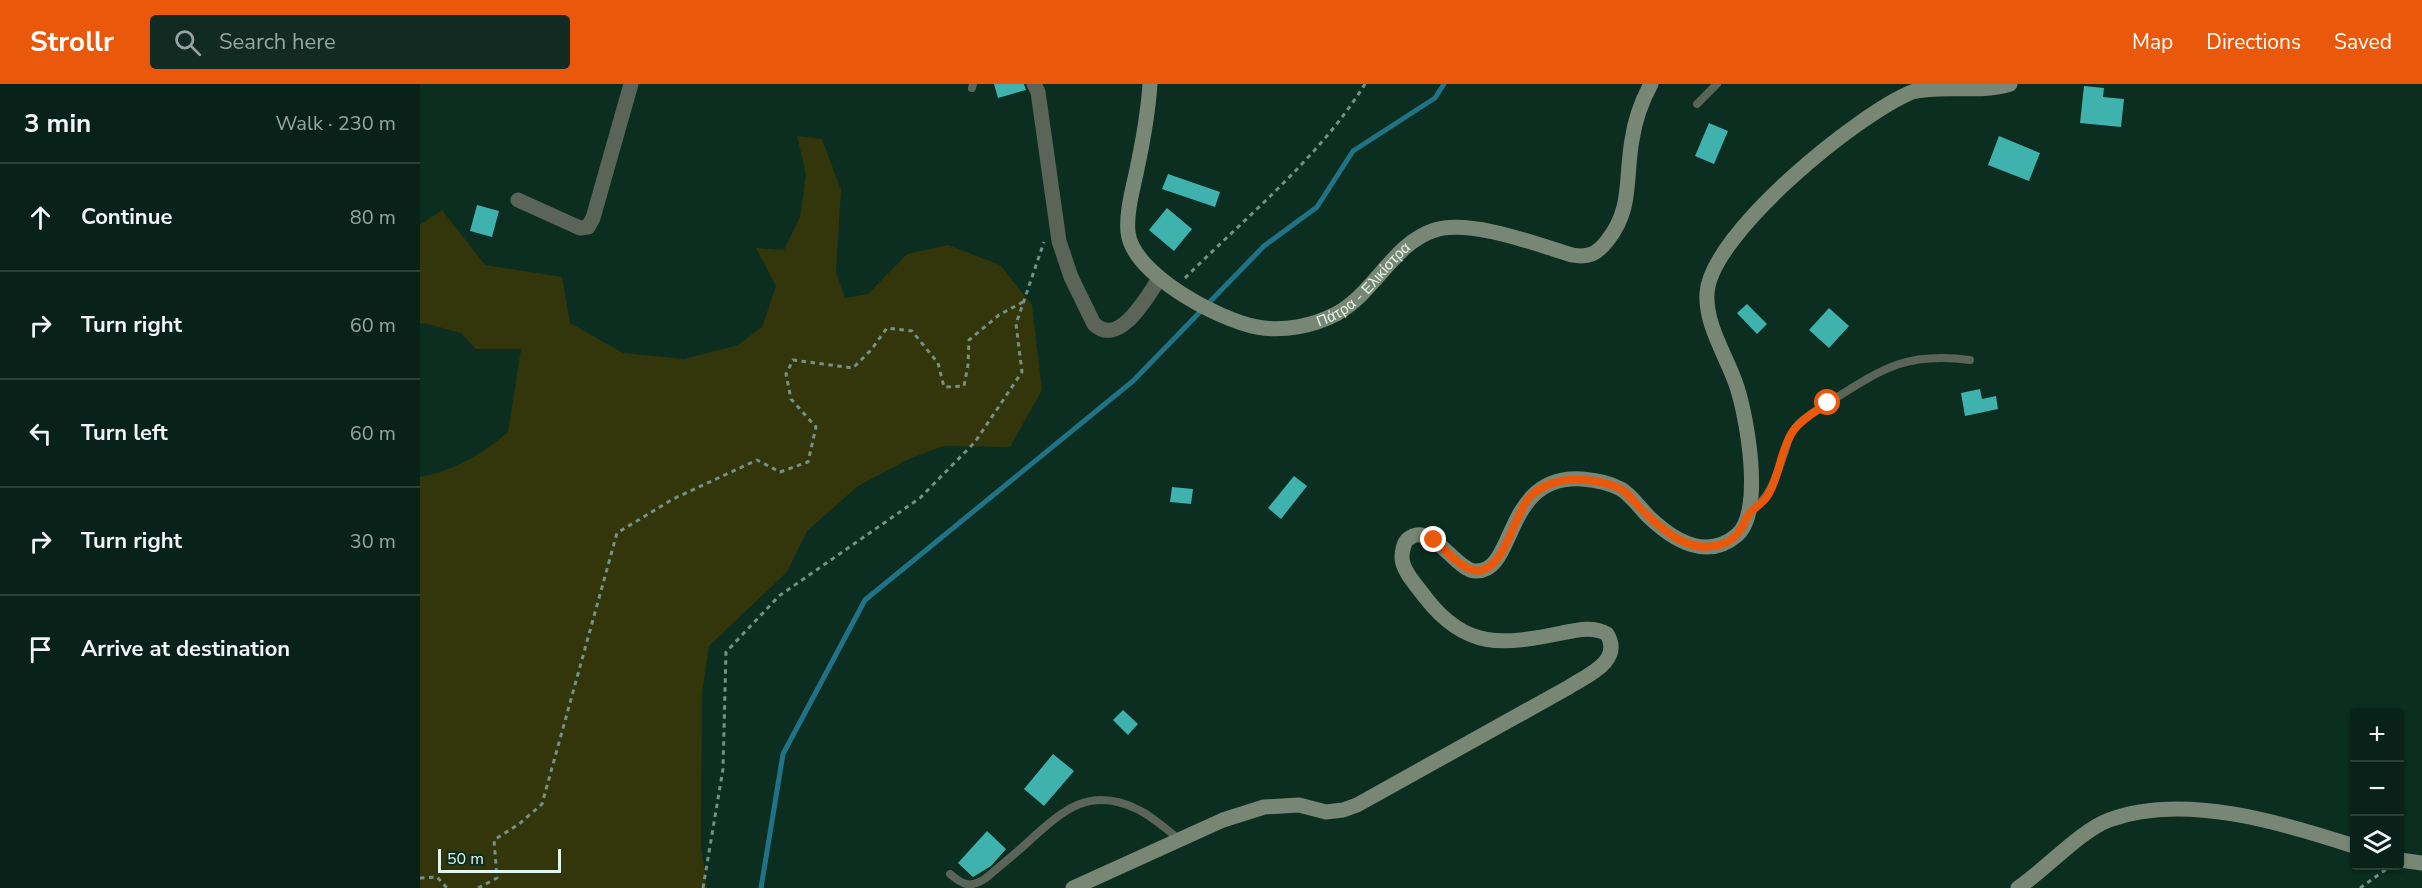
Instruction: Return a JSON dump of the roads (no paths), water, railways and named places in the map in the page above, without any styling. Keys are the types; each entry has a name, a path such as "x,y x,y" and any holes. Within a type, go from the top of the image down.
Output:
{"street":[{"path":"518,200 580,228 588,227 631,84"},
{"path":"1034,84 1038,92 1050,166 1059,241 1071,277 1087,310 1099,328 1111,330 1133,316 1159,279"},
{"name":"Πάτρα - Ελικίστρα","path":"1150,84 1147,120 1131,198 1128,230 1135,253 1159,279 1228,319 1257,327 1276,329 1324,320 1360,297 1400,251 1418,237 1436,230 1453,227 1471,228 1572,255 1583,257 1593,255 1621,223 1628,190 1631,143 1641,101 1651,84"},
{"path":"1073,888 1223,820 1264,807 1292,805 1326,812 1343,810 1356,805 1569,687 1607,661 1611,648 1610,640 1607,634 1600,631 1574,630 1526,640 1496,642 1465,633 1450,624 1438,613 1411,578 1402,562 1403,549 1408,538 1425,536 1434,540 1465,567 1475,571 1485,569 1501,554 1527,500 1556,481 1581,479 1604,483 1623,490 1652,520 1672,536 1694,546 1713,547 1727,542 1744,527 1750,513 1752,499 1747,430 1743,410 1736,385 1710,321 1707,306 1707,290 1713,270 1737,232 1780,187 1842,137 1886,106 1923,89 1948,86 1996,88 2010,84"},
{"path":"2018,888 2037,875 2077,840 2108,820 2144,812 2178,809 2253,816 2350,845"},
{"path":"2404,860 2422,862"}],"lane":[{"path":"1697,104 1717,84"},
{"path":"1750,513 1768,495 1793,430 1828,403 1873,374 1896,364 1920,358 1946,357 1970,360"},
{"path":"950,874 967,886 976,885 986,879 1062,811 1086,801 1111,801 1140,810 1180,840"}],"waterway":[{"path":"761,888 783,754 865,600 1133,381 1264,246 1317,207 1353,151 1435,98 1444,84"}]}
